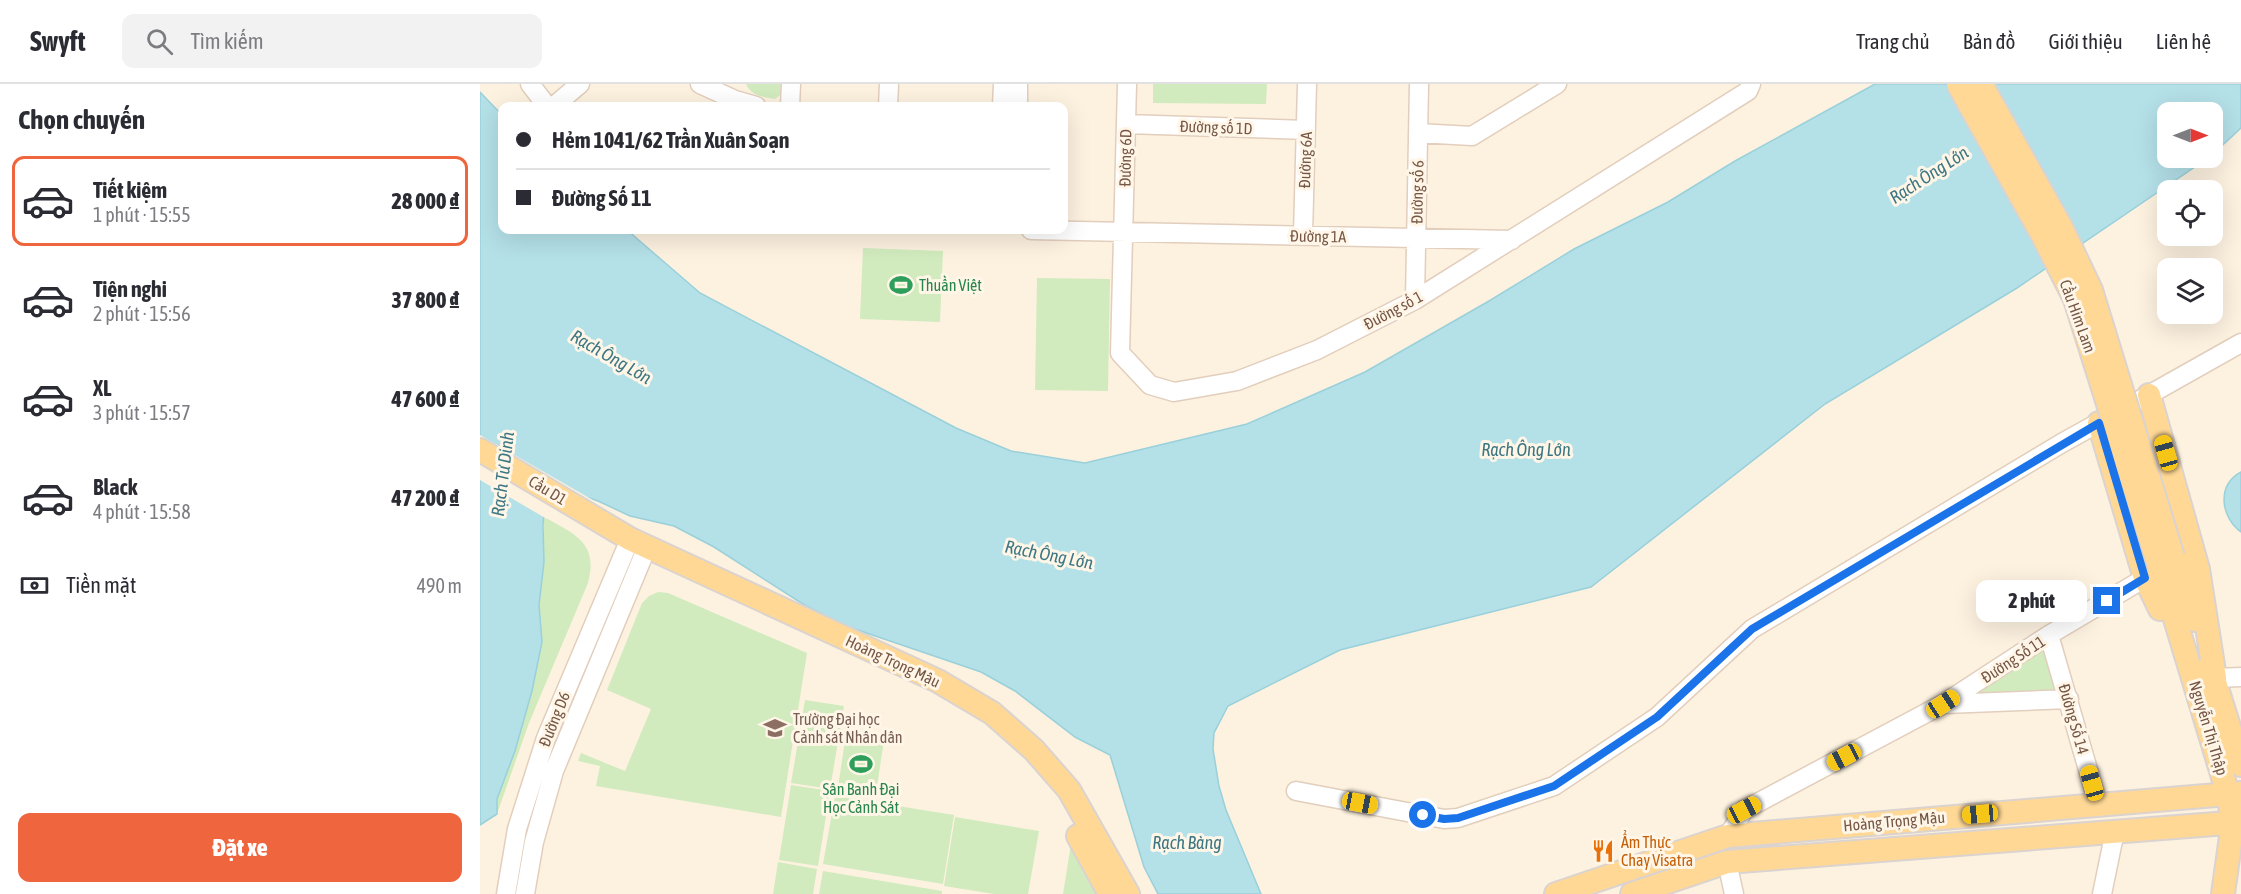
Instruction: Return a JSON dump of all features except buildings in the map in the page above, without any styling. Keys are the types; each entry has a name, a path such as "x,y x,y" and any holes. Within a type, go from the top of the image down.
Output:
{"main road":[{"name":"Cầu Him Lam","path":"1958,84 2043,236 2075,299 2159,567"},
{"name":"Cầu Him Lam","path":"1981,84 2061,227 2091,290 2159,567"},
{"path":"2150,395 2198,569 2205,681"},
{"path":"2099,423 2205,681"},
{"name":"Cầu D1","path":"480,450 584,519"},
{"name":"Cầu D1","path":"480,465 584,519"},
{"name":"Hoàng Trọng Mậu","path":"584,519 636,550 943,699 977,721 1011,747 1052,792 1116,889"},
{"name":"Nguyễn Thị Thập","path":"2159,567 2241,765"},
{"name":"Nguyễn Thị Thập","path":"2205,681 2235,794 2237,822 2223,894"},
{"name":"Hoàng Trọng Mậu","path":"1556,894 1728,836 2235,794"},
{"path":"1979,841 1980,814"},
{"name":"Hoàng Trọng Mậu","path":"1632,894 1727,862 2237,822"},
{"path":"1727,862 1728,836"}],"street":[{"path":"530,84 544,102"},
{"path":"559,102 580,84"},
{"path":"700,84 735,92 750,102"},
{"path":"790,102 791,84"},
{"path":"888,102 889,84"},
{"path":"1002,102 1003,84"},
{"path":"1018,84 1018,102"},
{"name":"Đường 6D","path":"1123,231 1127,84"},
{"name":"Đường 6A","path":"1303,235 1307,84"},
{"name":"Đường số 6","path":"1415,300 1419,84"},
{"path":"1524,84 1524,103"},
{"path":"1418,133 1472,136 1557,84"},
{"name":"Đường số 1","path":"1123,231 1120,353 1150,385 1174,392 1237,381 1317,350 1415,300 1748,91 1751,84"},
{"name":"Đường số 1D","path":"1126,124 1306,130"},
{"path":"1068,230 1123,231"},
{"name":"Đường 1A","path":"1123,231 1512,240"},
{"path":"1296,791 1444,819 1458,818 1554,786 1657,717 1752,629 2099,423 2241,343"},
{"name":"Đường D6","path":"515,893 517,829 542,748 636,550"},
{"name":"Đường Số 11","path":"1728,836 1744,810 1943,704 2159,567"},
{"name":"Đường Số 14","path":"2049,635 2098,804"},
{"path":"2205,681 2241,677"},
{"name":"Đường Số 11","path":"1943,704 2069,699"},
{"path":"2102,894 2115,831"},
{"path":"1727,862 1734,894"}],"green space":[{"path":"746,84 781,84 780,95 775,99 758,95"},
{"path":"1153,84 1267,84 1266,104 1153,103"},
{"name":"Thuần Việt","path":"863,248 943,251 940,322 860,319"},
{"path":"1037,278 1110,279 1108,391 1035,390"},
{"path":"544,517 574,535 587,549 590,558 588,583 529,723 497,814 497,799 515,751 542,642 539,605 544,562"},
{"path":"658,592 668,593 807,653 781,817 596,786 600,766 578,761 581,753 625,771 651,709 607,690 642,603 649,596"},
{"path":"2040,646 2045,648 2057,687 2052,694 1968,698"},
{"path":"805,700 844,706 830,789 791,783"},
{"name":"Sân Banh Đại Học Cảnh Sát","path":"846,734 884,740 876,793 838,787"},
{"path":"791,785 830,791 818,866 779,860"},
{"path":"835,796 954,815 943,884 823,864"},
{"path":"955,817 1039,831 1028,894 994,894 944,886"},
{"path":"1071,844 1097,894 1063,894"},
{"path":"778,862 817,869 813,894 773,894"},
{"path":"823,871 942,891 942,894 819,894"}],"water":[{"name":"Rạch Ông Lớn","path":"1875,84 2241,84 2241,128 2223,145 2223,102 2157,102 2157,168 2193,168 2176,180 2157,180 2157,193 2017,288 1825,404 1591,587 1340,650 1228,706 1214,733 1213,749 1219,786 1226,810 1261,894 1158,894 1144,867 1110,755 1075,737 1015,691 981,672 846,626 806,606 714,547 674,526 630,516 574,493 545,496 544,562 539,605 542,642 532,691 515,751 497,799 497,814 480,825 480,92 498,111 498,234 632,234 700,293 956,428 1011,451 1085,463 1247,424 1365,372 1574,249 1668,202 1735,161"},
{"path":"2241,472 2241,532 2229,518 2224,502 2228,485"}],"pier":[{"path":"480,435 598,504 573,496 548,497 547,519 480,480"}],"place":[{"name":"Thuần Việt","path":"901,285"},
{"name":"Trường Đại học Cảnh sát Nhân dân","path":"775,728"},
{"name":"Sân Banh Đại Học Cảnh Sát","path":"861,764"},
{"name":"Ẩm Thực Chay Visatra","path":"1603,851"}],"route":[{"path":"1423,815 1444,819 1458,818 1554,786 1657,717 1752,629 2099,423 2145,578 2107,601"}],"water label":[{"name":"Rạch Tư Dinh","path":"503,474"},
{"name":"Rạch Bàng","path":"1187,843"}]}
